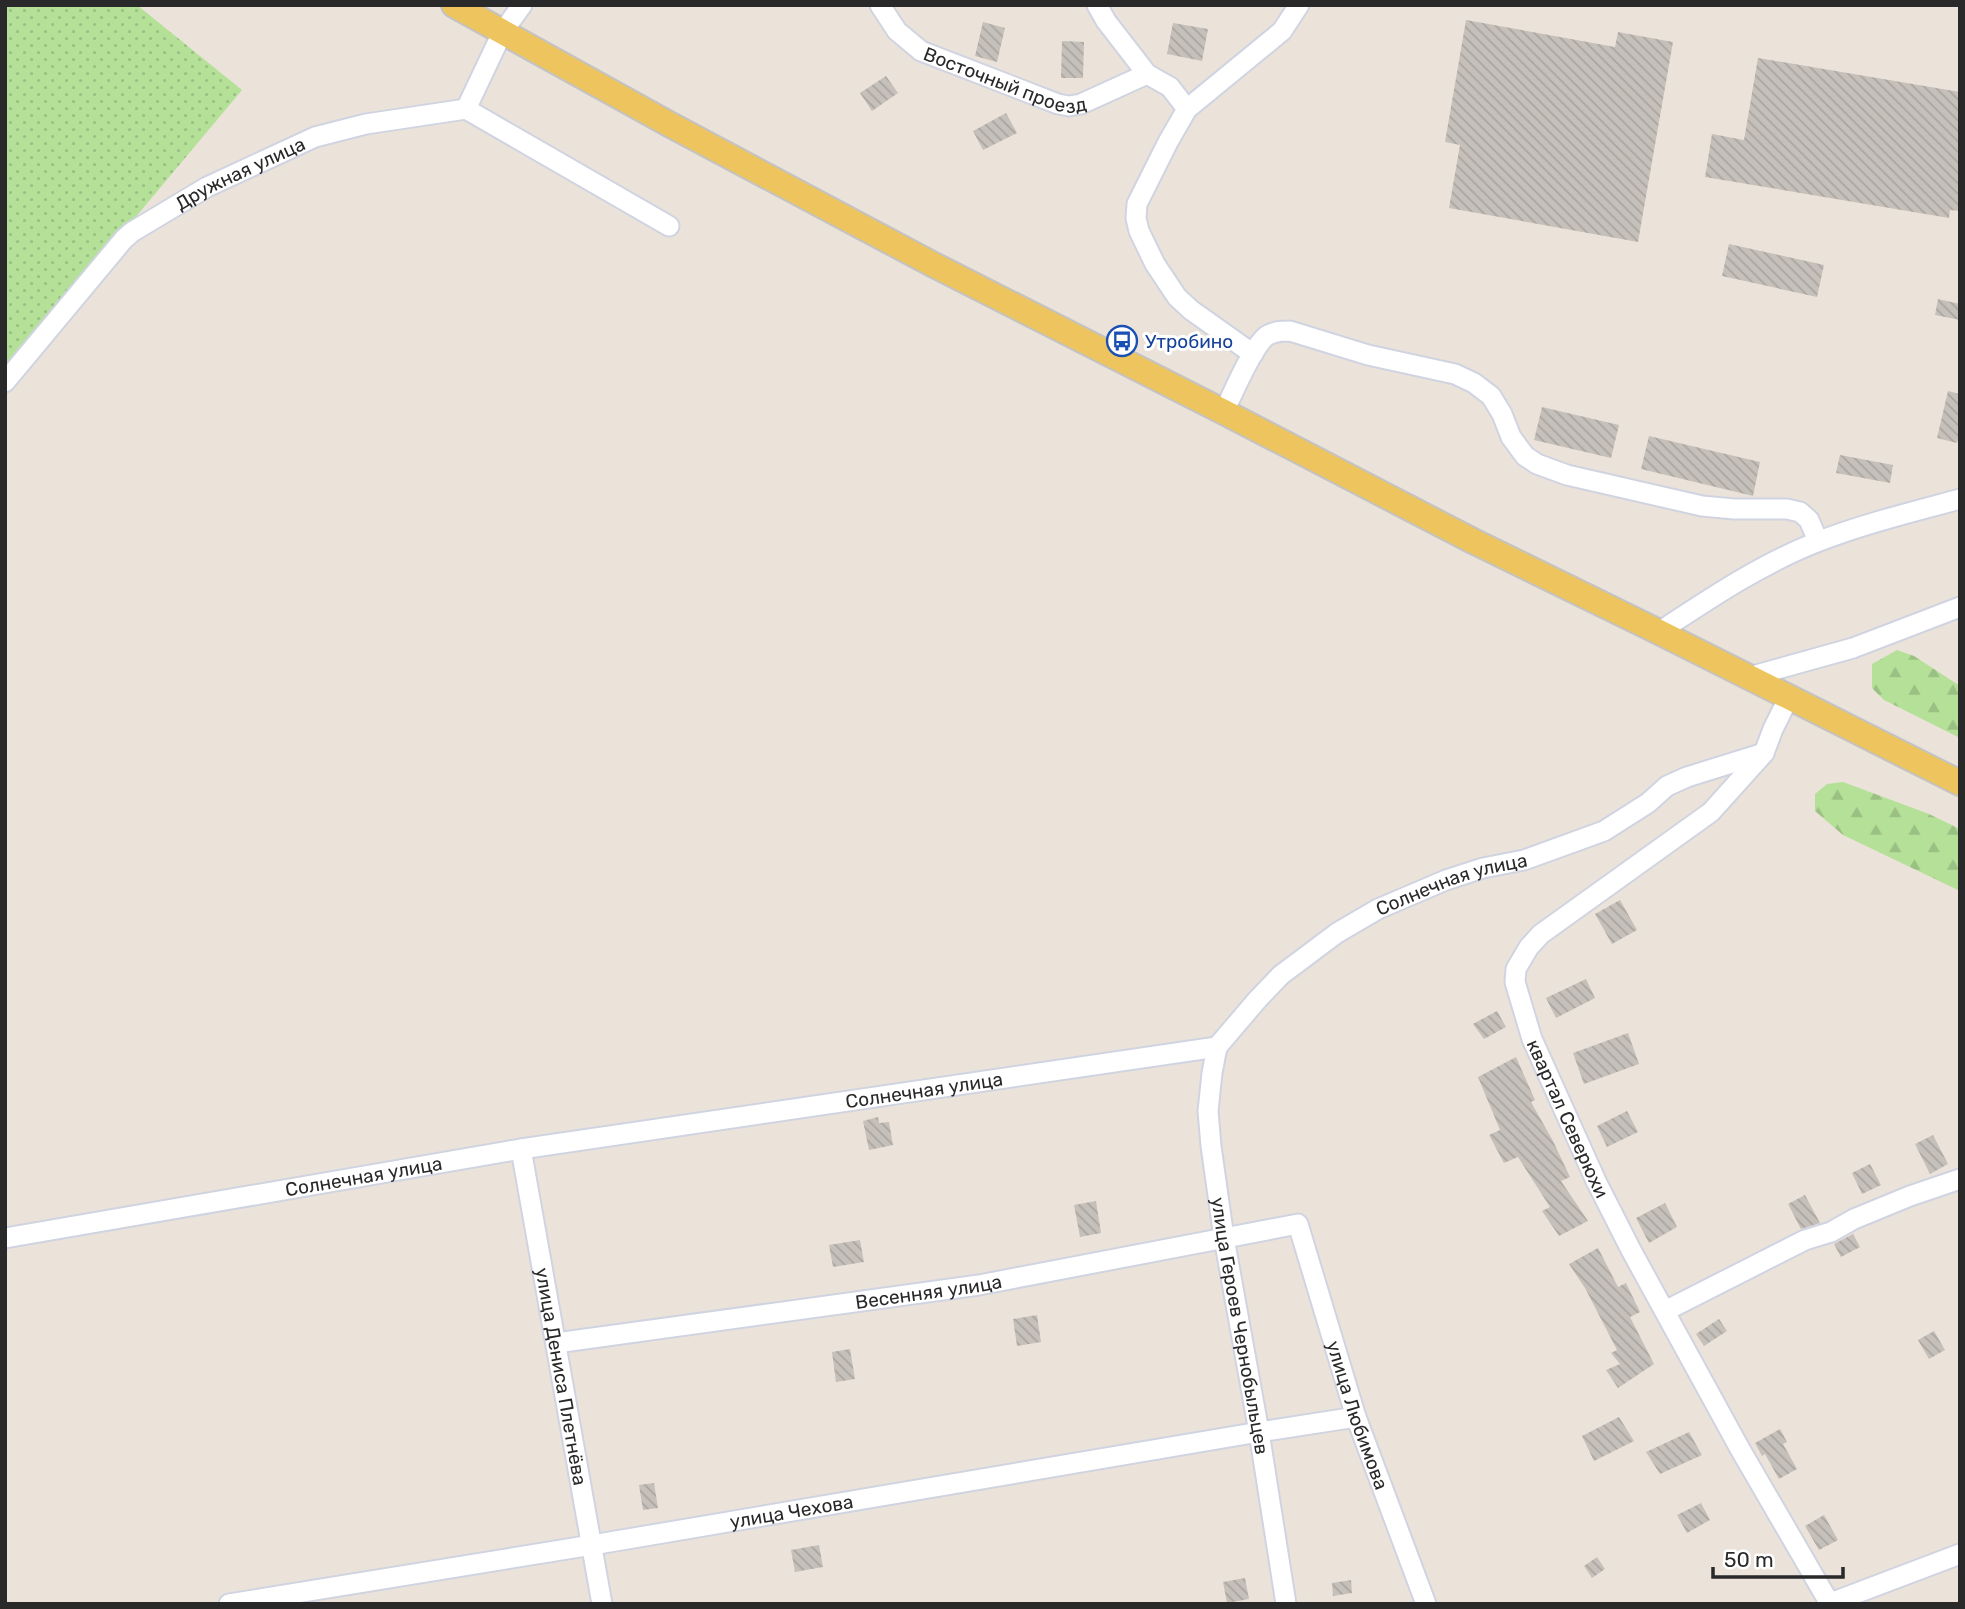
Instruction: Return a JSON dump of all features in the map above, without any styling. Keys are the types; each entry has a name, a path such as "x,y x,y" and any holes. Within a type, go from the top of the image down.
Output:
{"main road":[{"path":"454,5 669,124 922,258 1473,541 1960,783"}],"street":[{"path":"522,5 502,33 466,109 668,226"},
{"name":"Восточный проезд","path":"880,5 897,31 920,51 1058,104 1081,104 1147,74"},
{"path":"1097,5 1106,21 1147,74 1170,87 1187,109"},
{"path":"1253,355 1177,297 1155,264 1139,232 1137,204 1167,142 1187,109 1282,31 1299,5"},
{"name":"Дружная улица","path":"5,382 124,239 207,187 316,137 366,124 466,109"},
{"path":"1224,412 1253,355 1266,336 1278,331 1290,331 1368,355 1455,374 1474,383 1491,396 1511,437 1525,456 1537,464 1567,475 1702,506 1787,509 1800,512 1809,520 1818,541"},
{"path":"1659,632 1784,556 1818,541 1960,499"},
{"path":"1749,677 1853,648 1960,607"},
{"name":"квартал Северюхи","path":"1789,697 1763,753 1711,812 1541,934 1529,947 1516,970 1515,982 1532,1040 1595,1181 1740,1449 1829,1603"},
{"name":"Солнечная улица","path":"5,1238 521,1149 1217,1047 1282,975 1337,933 1378,909 1483,867 1524,860 1604,831 1648,803 1667,786 1763,753"},
{"name":"улица Героев Чернобыльцев","path":"1217,1047 1208,1111 1211,1146 1286,1604"},
{"name":"улица Дениса Плетнёва","path":"521,1149 602,1604"},
{"path":"1665,1311 1805,1240 1831,1232 1854,1219 1910,1196 1960,1179"},
{"name":"Весенняя улица","path":"556,1343 979,1285 1297,1224"},
{"name":"улица Любимова","path":"1297,1224 1356,1417 1423,1603"},
{"name":"улица Чехова","path":"229,1604 1356,1417"},
{"path":"1829,1603 1960,1554"}],"green space":[{"path":"5,5 137,5 242,90 5,373"},
{"path":"1897,650 1914,656 1960,686 1960,738 1884,700 1872,688 1872,664"},
{"path":"1843,782 1929,814 1960,829 1960,891 1843,835 1815,811 1815,794 1827,784"}],"building":[{"path":"1466,20 1615,47 1618,32 1673,42 1638,242 1449,208 1460,145 1445,142"},
{"path":"983,22 1005,28 997,62 975,56"},
{"path":"1173,23 1208,29 1202,61 1167,54"},
{"path":"1062,41 1084,42 1083,78 1061,78"},
{"path":"1758,58 1960,92 1960,211 1950,210 1949,218 1705,177 1712,134 1744,140"},
{"path":"886,76 898,93 872,111 860,93"},
{"path":"1006,113 1017,133 983,150 973,131"},
{"path":"1729,244 1824,265 1817,297 1722,276"},
{"path":"1938,299 1960,304 1960,320 1935,315"},
{"path":"1948,391 1960,394 1960,433 1957,443 1937,438"},
{"path":"1542,407 1619,425 1611,458 1534,440"},
{"path":"1649,436 1760,462 1753,496 1641,469"},
{"path":"1840,455 1893,465 1890,483 1836,473"},
{"path":"1620,900 1637,930 1612,944 1595,914"},
{"path":"1586,979 1595,998 1556,1018 1546,998"},
{"path":"1497,1011 1506,1027 1484,1039 1473,1024"},
{"path":"1628,1033 1639,1064 1584,1084 1573,1053"},
{"path":"1516,1057 1535,1100 1531,1102 1570,1177 1561,1181 1588,1221 1559,1236 1542,1211 1550,1207 1518,1157 1504,1163 1489,1135 1500,1130 1478,1077"},
{"path":"1627,1111 1638,1132 1607,1147 1597,1126"},
{"path":"878,1117 879,1123 889,1122 893,1145 869,1150 863,1121"},
{"path":"1933,1135 1948,1164 1930,1174 1915,1144"},
{"path":"1870,1164 1881,1185 1862,1194 1852,1173"},
{"path":"1805,1195 1820,1223 1801,1229 1788,1204"},
{"path":"1096,1201 1101,1233 1080,1237 1074,1205"},
{"path":"1665,1203 1677,1227 1649,1243 1636,1218"},
{"path":"1853,1234 1860,1247 1841,1257 1834,1244"},
{"path":"860,1240 864,1262 833,1267 829,1245"},
{"path":"1598,1248 1618,1287 1626,1283 1640,1312 1630,1317 1654,1364 1618,1388 1606,1370 1620,1364 1611,1353 1617,1350 1585,1288 1569,1264"},
{"path":"1037,1315 1041,1342 1017,1346 1013,1319"},
{"path":"1719,1319 1727,1331 1704,1346 1696,1334"},
{"path":"1934,1331 1945,1350 1929,1359 1918,1340"},
{"path":"850,1349 855,1379 836,1382 832,1352"},
{"path":"1619,1417 1634,1441 1594,1461 1582,1436"},
{"path":"1780,1429 1787,1442 1783,1444 1797,1469 1779,1479 1765,1454 1762,1456 1755,1443"},
{"path":"1689,1432 1702,1455 1660,1474 1646,1452"},
{"path":"654,1483 658,1508 643,1510 639,1485"},
{"path":"1701,1503 1710,1520 1687,1533 1677,1515"},
{"path":"1824,1515 1838,1540 1819,1550 1805,1526"},
{"path":"819,1545 823,1567 795,1572 791,1550"},
{"path":"1597,1557 1605,1569 1592,1578 1584,1566"},
{"path":"1245,1578 1249,1599 1227,1603 1223,1582"},
{"path":"1351,1580 1352,1593 1333,1596 1332,1583"}],"place":[{"name":"Утробино","path":"1122,341"}]}
